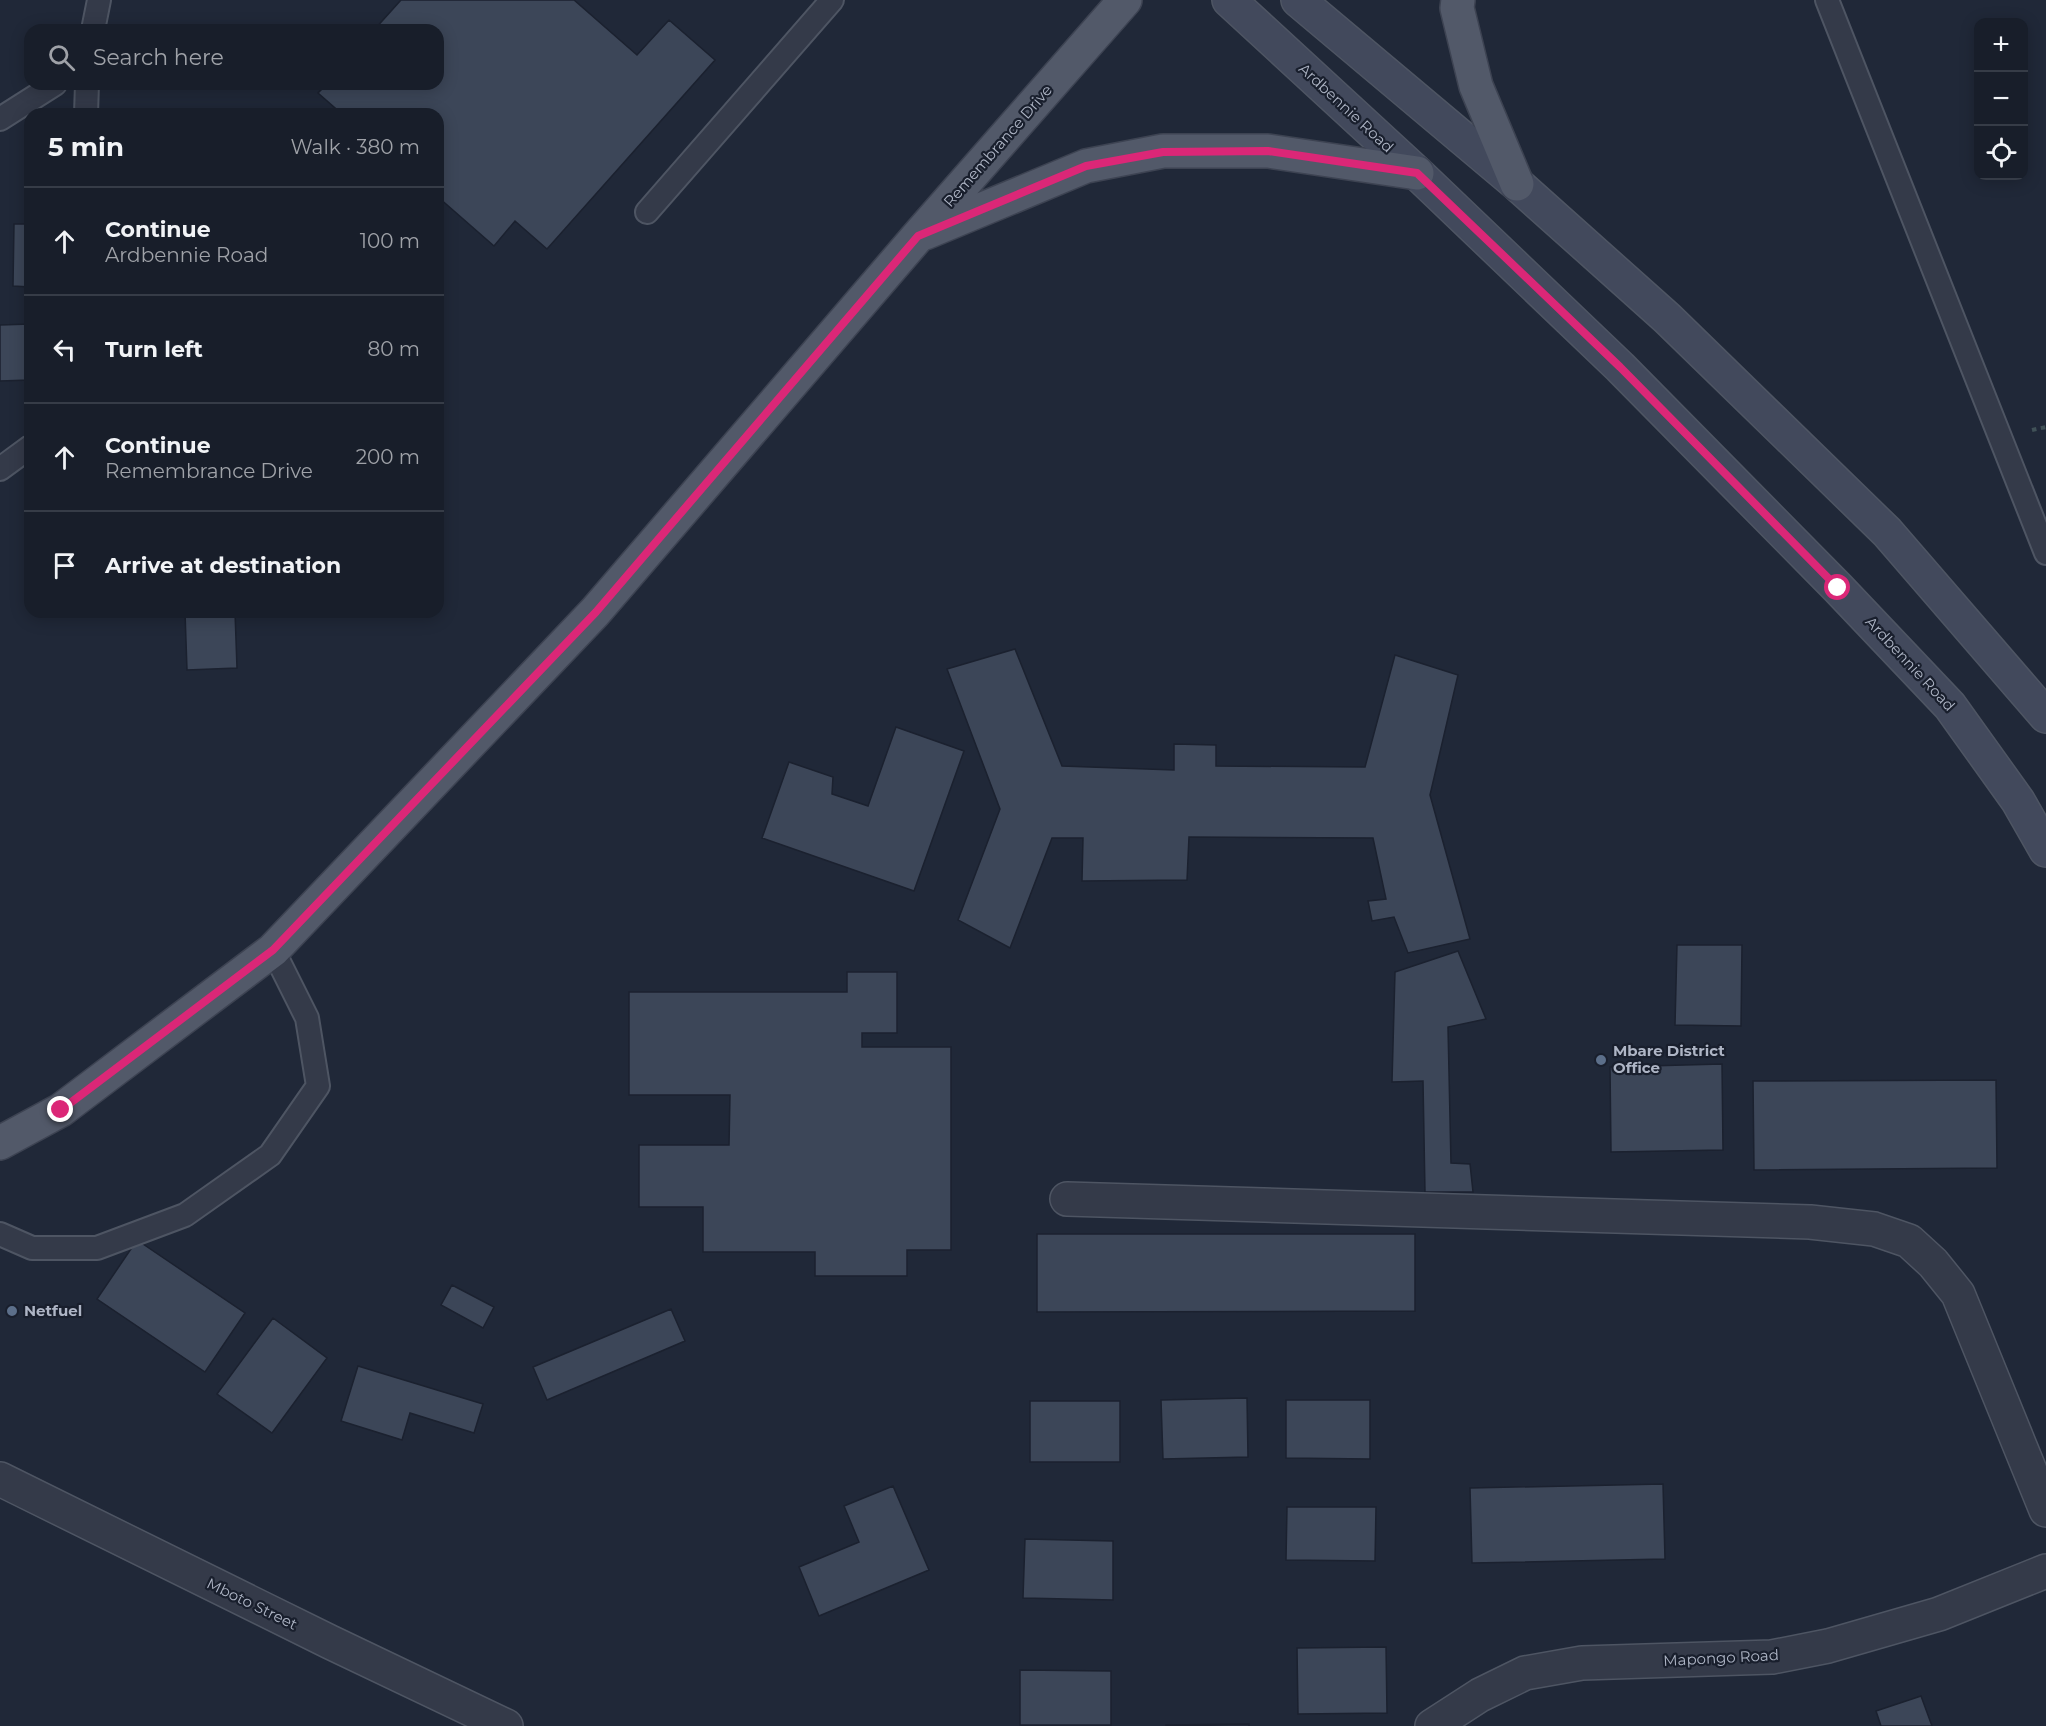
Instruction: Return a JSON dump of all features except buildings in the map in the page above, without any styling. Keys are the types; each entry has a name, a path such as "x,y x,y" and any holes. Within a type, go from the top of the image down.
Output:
{"main road":[{"name":"Remembrance Drive","path":"0,1143 61,1110 273,950 596,612 918,236 1125,0"},
{"name":"Ardbennie Road","path":"1229,0 1417,173 1620,367 1838,588 1950,706 2018,801 2046,850"},
{"path":"1298,0 1517,184 1667,318 1887,532 2046,716"},
{"path":"1458,0 1457,8 1476,86 1517,184"},
{"path":"918,236 1086,166 1163,152 1268,151 1417,173"}],"street":[{"path":"1067,1199 1798,1222 1874,1229 1909,1241 1933,1263 1958,1294 2046,1510"},
{"name":"Mboto Street","path":"0,1479 506,1726"},
{"name":"Mapongo Road","path":"1432,1726 1480,1695 1525,1673 1582,1663 1721,1660 1772,1657 1806,1651 1938,1614 2046,1571"}],"lane":[{"path":"94,24 99,0"},
{"path":"647,212 832,0"},
{"path":"1827,0 2046,554"},
{"path":"0,119 46,90"},
{"path":"86,108 87,90"},
{"path":"0,469 24,451"},
{"path":"0,1234 32,1248 97,1248 185,1215 270,1155 318,1086 307,1018 273,950"}],"place":[{"name":"Mbare District Office","path":"1601,1060"},
{"name":"Netfuel","path":"12,1311"}],"route":[{"path":"61,1110 273,950 596,612 918,236 1086,166 1163,152 1268,151 1417,173 1620,367 1838,588"}]}
